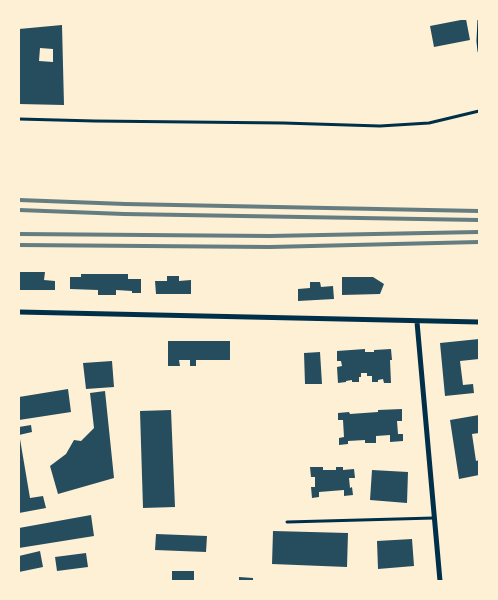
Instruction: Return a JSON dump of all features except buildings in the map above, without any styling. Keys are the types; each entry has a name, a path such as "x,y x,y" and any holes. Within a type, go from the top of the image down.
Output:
{"street":[{"path":"19,312 479,322"},
{"path":"417,322 440,581"}],"lane":[{"path":"479,19 479,52"},
{"path":"19,119 380,126 429,123 479,111"},
{"path":"287,522 435,518"}],"railway":[{"path":"19,200 479,211"},
{"path":"19,210 124,214 479,220"},
{"path":"19,234 270,236 479,232"},
{"path":"19,245 270,247 479,242"}]}
